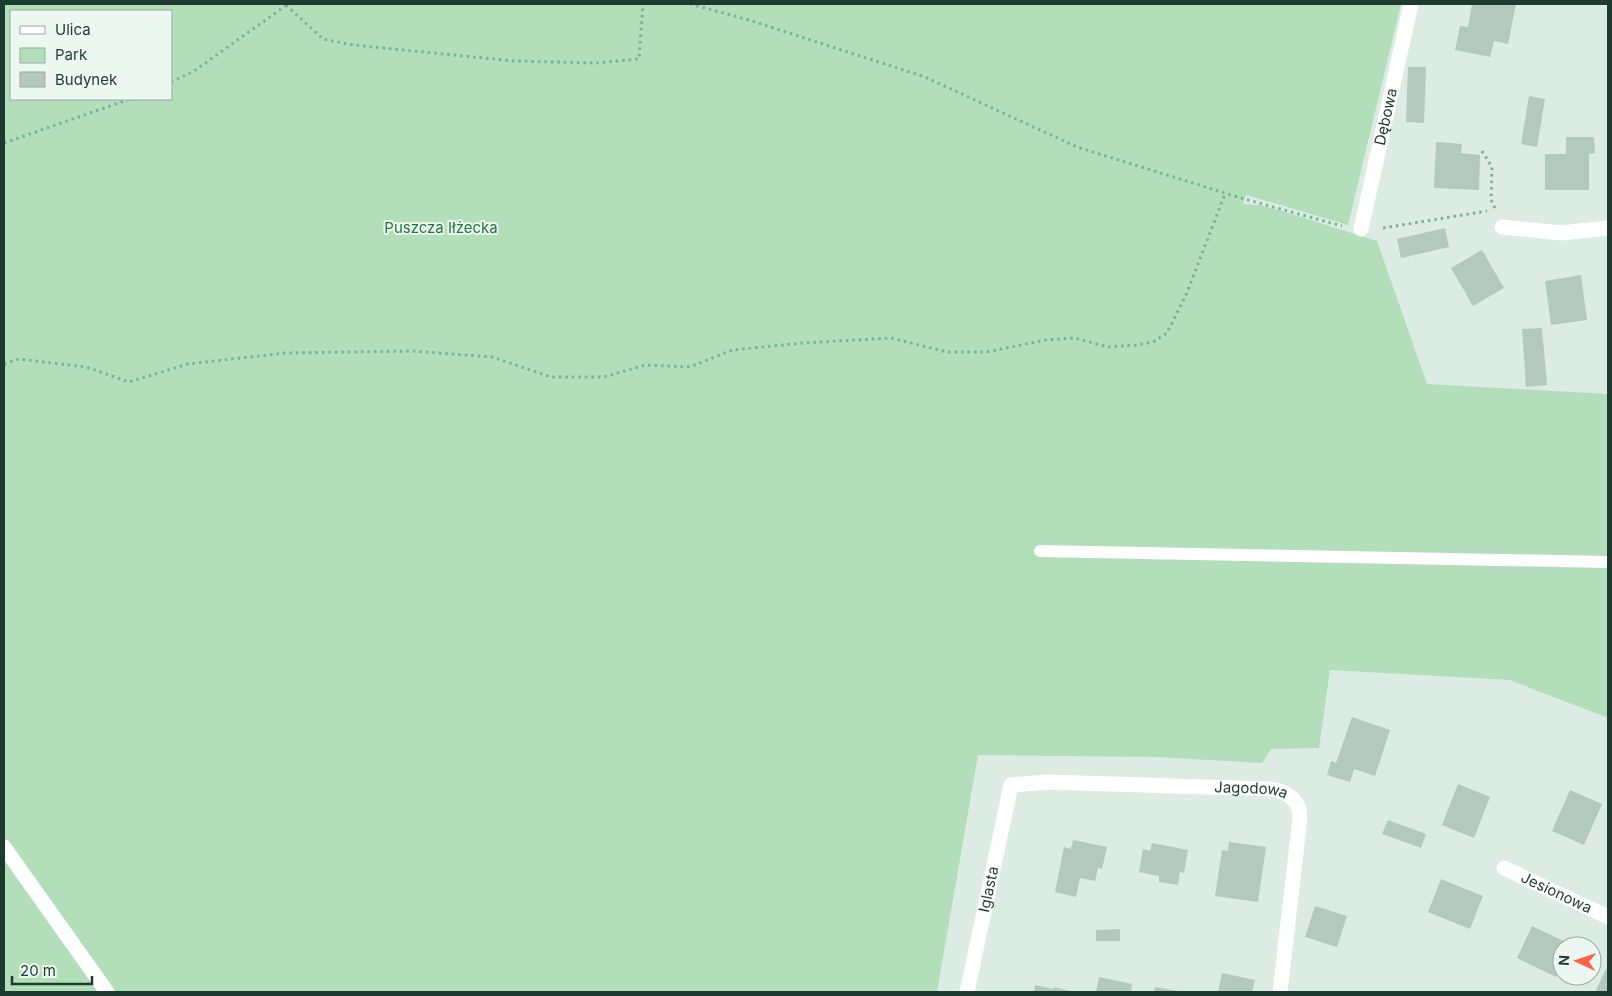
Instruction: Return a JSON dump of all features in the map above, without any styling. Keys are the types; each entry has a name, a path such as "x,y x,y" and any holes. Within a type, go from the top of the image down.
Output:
{"street":[{"name":"Dębowa","path":"1361,229 1411,4"},
{"path":"1502,227 1561,233 1608,228"},
{"name":"Jagodowa","path":"1011,785 1050,782 1269,789 1284,792 1298,806 1300,818 1280,992"},
{"name":"Iglasta","path":"967,992 1011,785"},
{"path":"4,847 107,992"},
{"name":"Jesionowa","path":"1504,868 1608,917"}],"lane":[{"path":"1040,551 1608,562"}],"path":[{"path":"172,82 194,71 287,5 323,39 353,45 514,61 596,63 638,59 643,4"},
{"path":"690,4 749,20 925,77 1077,147 1226,194 1348,228 1372,230 1495,210"},
{"path":"4,144 127,100"},
{"path":"1482,151 1492,167 1491,200 1502,227"},
{"path":"4,364 18,359 86,367 129,382 188,364 285,353 413,351 492,357 552,377 604,377 645,365 690,367 732,350 813,342 891,338 947,352 986,352 1046,340 1075,338 1108,347 1136,345 1153,342 1167,333 1186,295 1226,194"}],"green space":[{"name":"Puszcza Iłżecka","path":"4,4 1401,4 1348,225 1246,195 1243,204 1260,205 1276,209 1377,241 1427,384 1608,394 1608,718 1510,680 1330,670 1319,748 1271,749 1262,763 1156,757 978,755 937,992 4,992"}],"building":[{"path":"1472,4 1516,4 1508,44 1494,41 1490,57 1455,50 1460,26 1468,27"},
{"path":"1408,67 1426,67 1424,123 1406,122"},
{"path":"1529,96 1545,99 1537,147 1521,144"},
{"path":"1566,137 1594,137 1595,153 1589,154 1589,190 1545,190 1545,154 1566,154"},
{"path":"1436,142 1462,144 1461,153 1480,155 1479,190 1434,188"},
{"path":"1445,228 1449,247 1401,258 1397,239"},
{"path":"1482,250 1504,288 1473,306 1451,268"},
{"path":"1581,275 1587,320 1551,325 1545,281"},
{"path":"1542,328 1547,385 1526,387 1522,329"},
{"path":"1352,717 1390,730 1375,776 1354,769 1350,782 1327,775 1331,761 1336,763"},
{"path":"1458,784 1490,797 1474,838 1442,825"},
{"path":"1570,790 1602,804 1584,845 1552,831"},
{"path":"1388,820 1426,834 1421,848 1382,834"},
{"path":"1073,840 1107,847 1102,869 1098,868 1095,881 1080,878 1076,897 1055,892 1064,847 1071,849"},
{"path":"1229,842 1266,847 1258,902 1215,896 1222,850 1228,851"},
{"path":"1152,843 1188,850 1184,873 1180,872 1178,885 1159,882 1159,876 1139,872 1143,849 1150,851"},
{"path":"1441,879 1483,896 1470,929 1428,912"},
{"path":"1315,906 1347,916 1337,947 1305,937"},
{"path":"1532,926 1553,936 1552,975 1517,958"},
{"path":"1120,929 1120,941 1096,941 1096,930"},
{"path":"1606,969 1608,970 1608,992 1595,992 1598,986 1602,986 1602,977"},
{"path":"1222,973 1255,980 1252,992 1218,992"},
{"path":"1099,977 1132,984 1131,992 1096,992"},
{"path":"1035,985 1053,989 1054,987 1074,992 1034,992"},
{"path":"1155,987 1179,991 1179,992 1154,992"}]}
